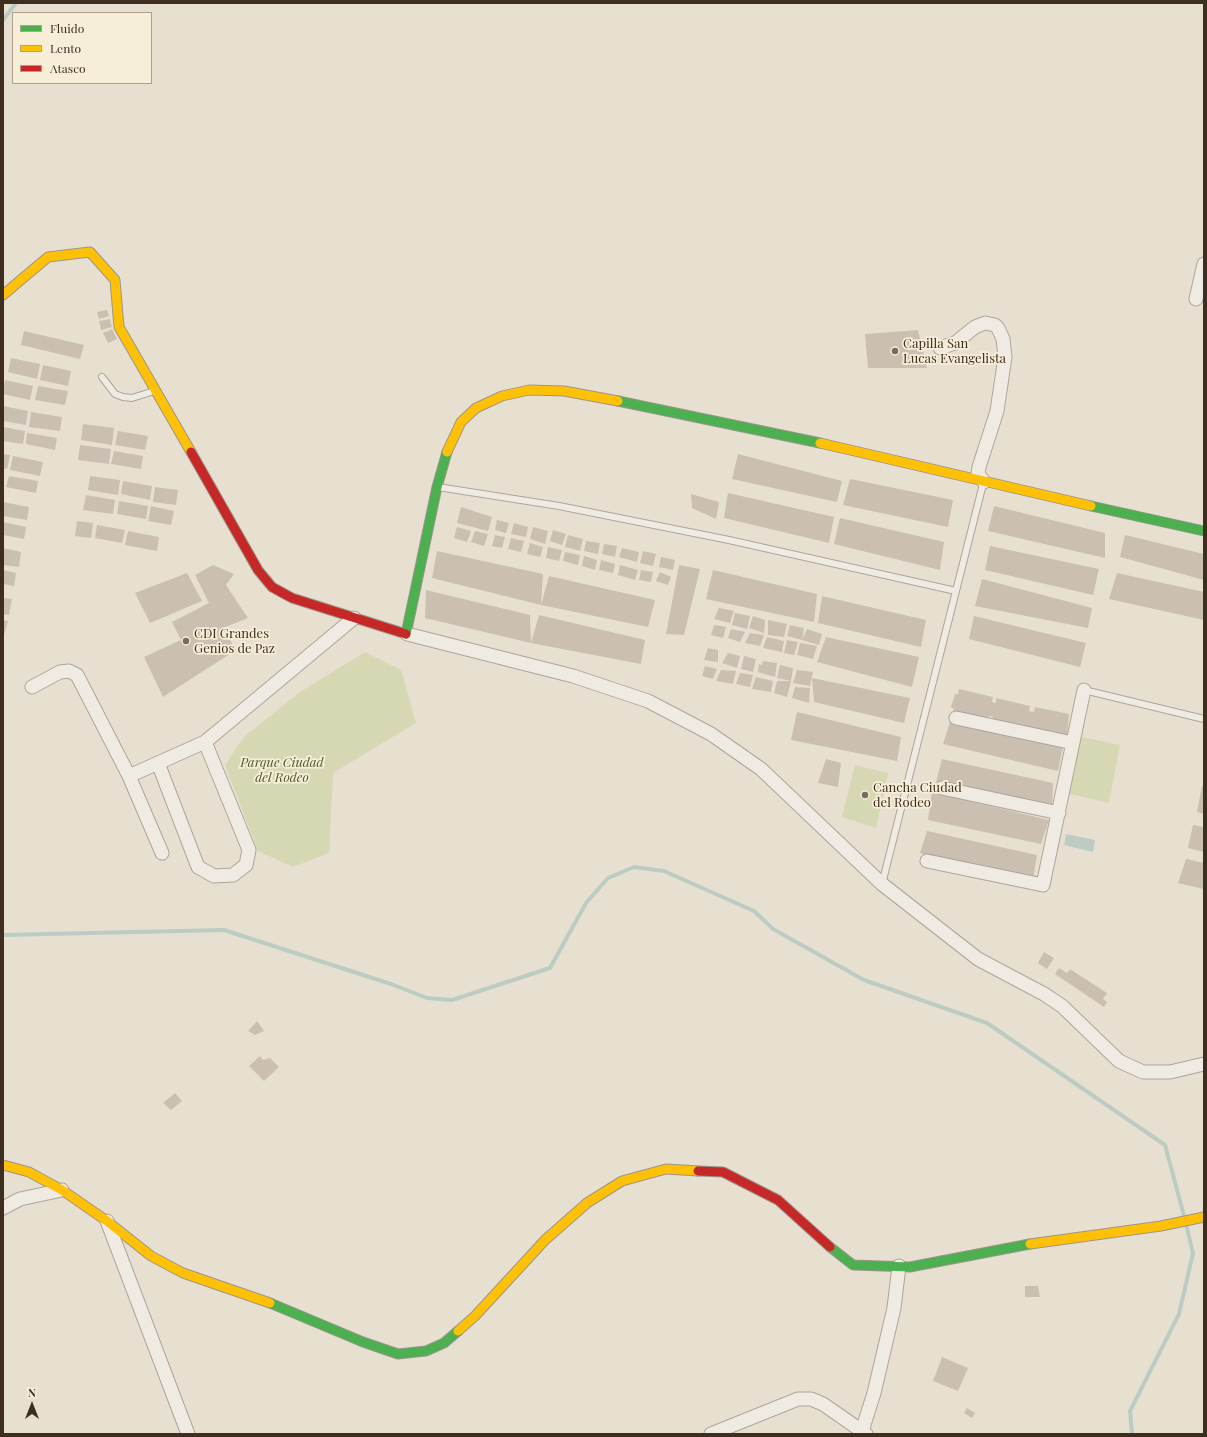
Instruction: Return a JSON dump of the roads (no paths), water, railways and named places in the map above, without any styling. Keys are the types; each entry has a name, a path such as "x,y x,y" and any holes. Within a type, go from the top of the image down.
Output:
{"street":[{"path":"3,295 48,257 90,252 115,280 119,327 258,570 272,587 292,598 407,634 574,676 648,702 704,730 761,769 882,884 978,959 1044,994 1062,1006 1119,1061 1143,1072 1170,1072 1204,1064"},
{"path":"1196,299 1204,264"},
{"path":"940,348 955,343 975,327 985,323 995,325 1003,339 1005,357 999,404 978,474 984,482"},
{"path":"407,634 437,487 448,447 460,422 476,408 502,396 529,390 564,391 644,405 795,437 984,482 1204,531"},
{"path":"129,776 205,742 354,618"},
{"path":"32,686 60,672 70,671 77,674 129,776 162,854"},
{"path":"927,861 1044,886 1084,690"},
{"path":"956,718 1073,743"},
{"path":"158,763 198,867 214,876 233,875 246,865 249,850 205,742"},
{"path":"942,788 1059,813"},
{"path":"3,1165 29,1172 62,1190 107,1222 150,1256 183,1273 243,1292 319,1322 363,1342 398,1354 426,1351 444,1343 475,1316 545,1240 587,1204 622,1181 666,1169 723,1172 778,1200 834,1251 853,1265 910,1267 1036,1243 1161,1226 1204,1216"},
{"path":"3,1208 20,1199 62,1190"},
{"path":"107,1222 188,1434"},
{"path":"711,1434 798,1399 811,1399 823,1404 864,1432 894,1308 899,1266"}],"lane":[{"path":"102,378 115,394 122,398 132,398 155,390"},
{"path":"882,884 984,482"},
{"path":"437,487 582,511 729,540 956,591"},
{"path":"1084,690 1204,719"}],"waterway":[{"path":"3,20 16,3"},
{"path":"3,935 224,930 391,984 427,998 452,1000 550,968 586,903 608,878 634,867 664,871 754,911 773,929 864,980 987,1023 1165,1145 1184,1216"},
{"path":"1132,1434 1130,1411 1179,1314 1193,1253 1186,1224"}],"place":[{"name":"Capilla San Lucas Evangelista","path":"895,351"},
{"name":"CDI Grandes Genios de Paz","path":"186,641"},
{"name":"Cancha Ciudad del Rodeo","path":"865,795"}],"park label":[{"name":"Parque Ciudad del Rodeo","path":"282,770"}]}
